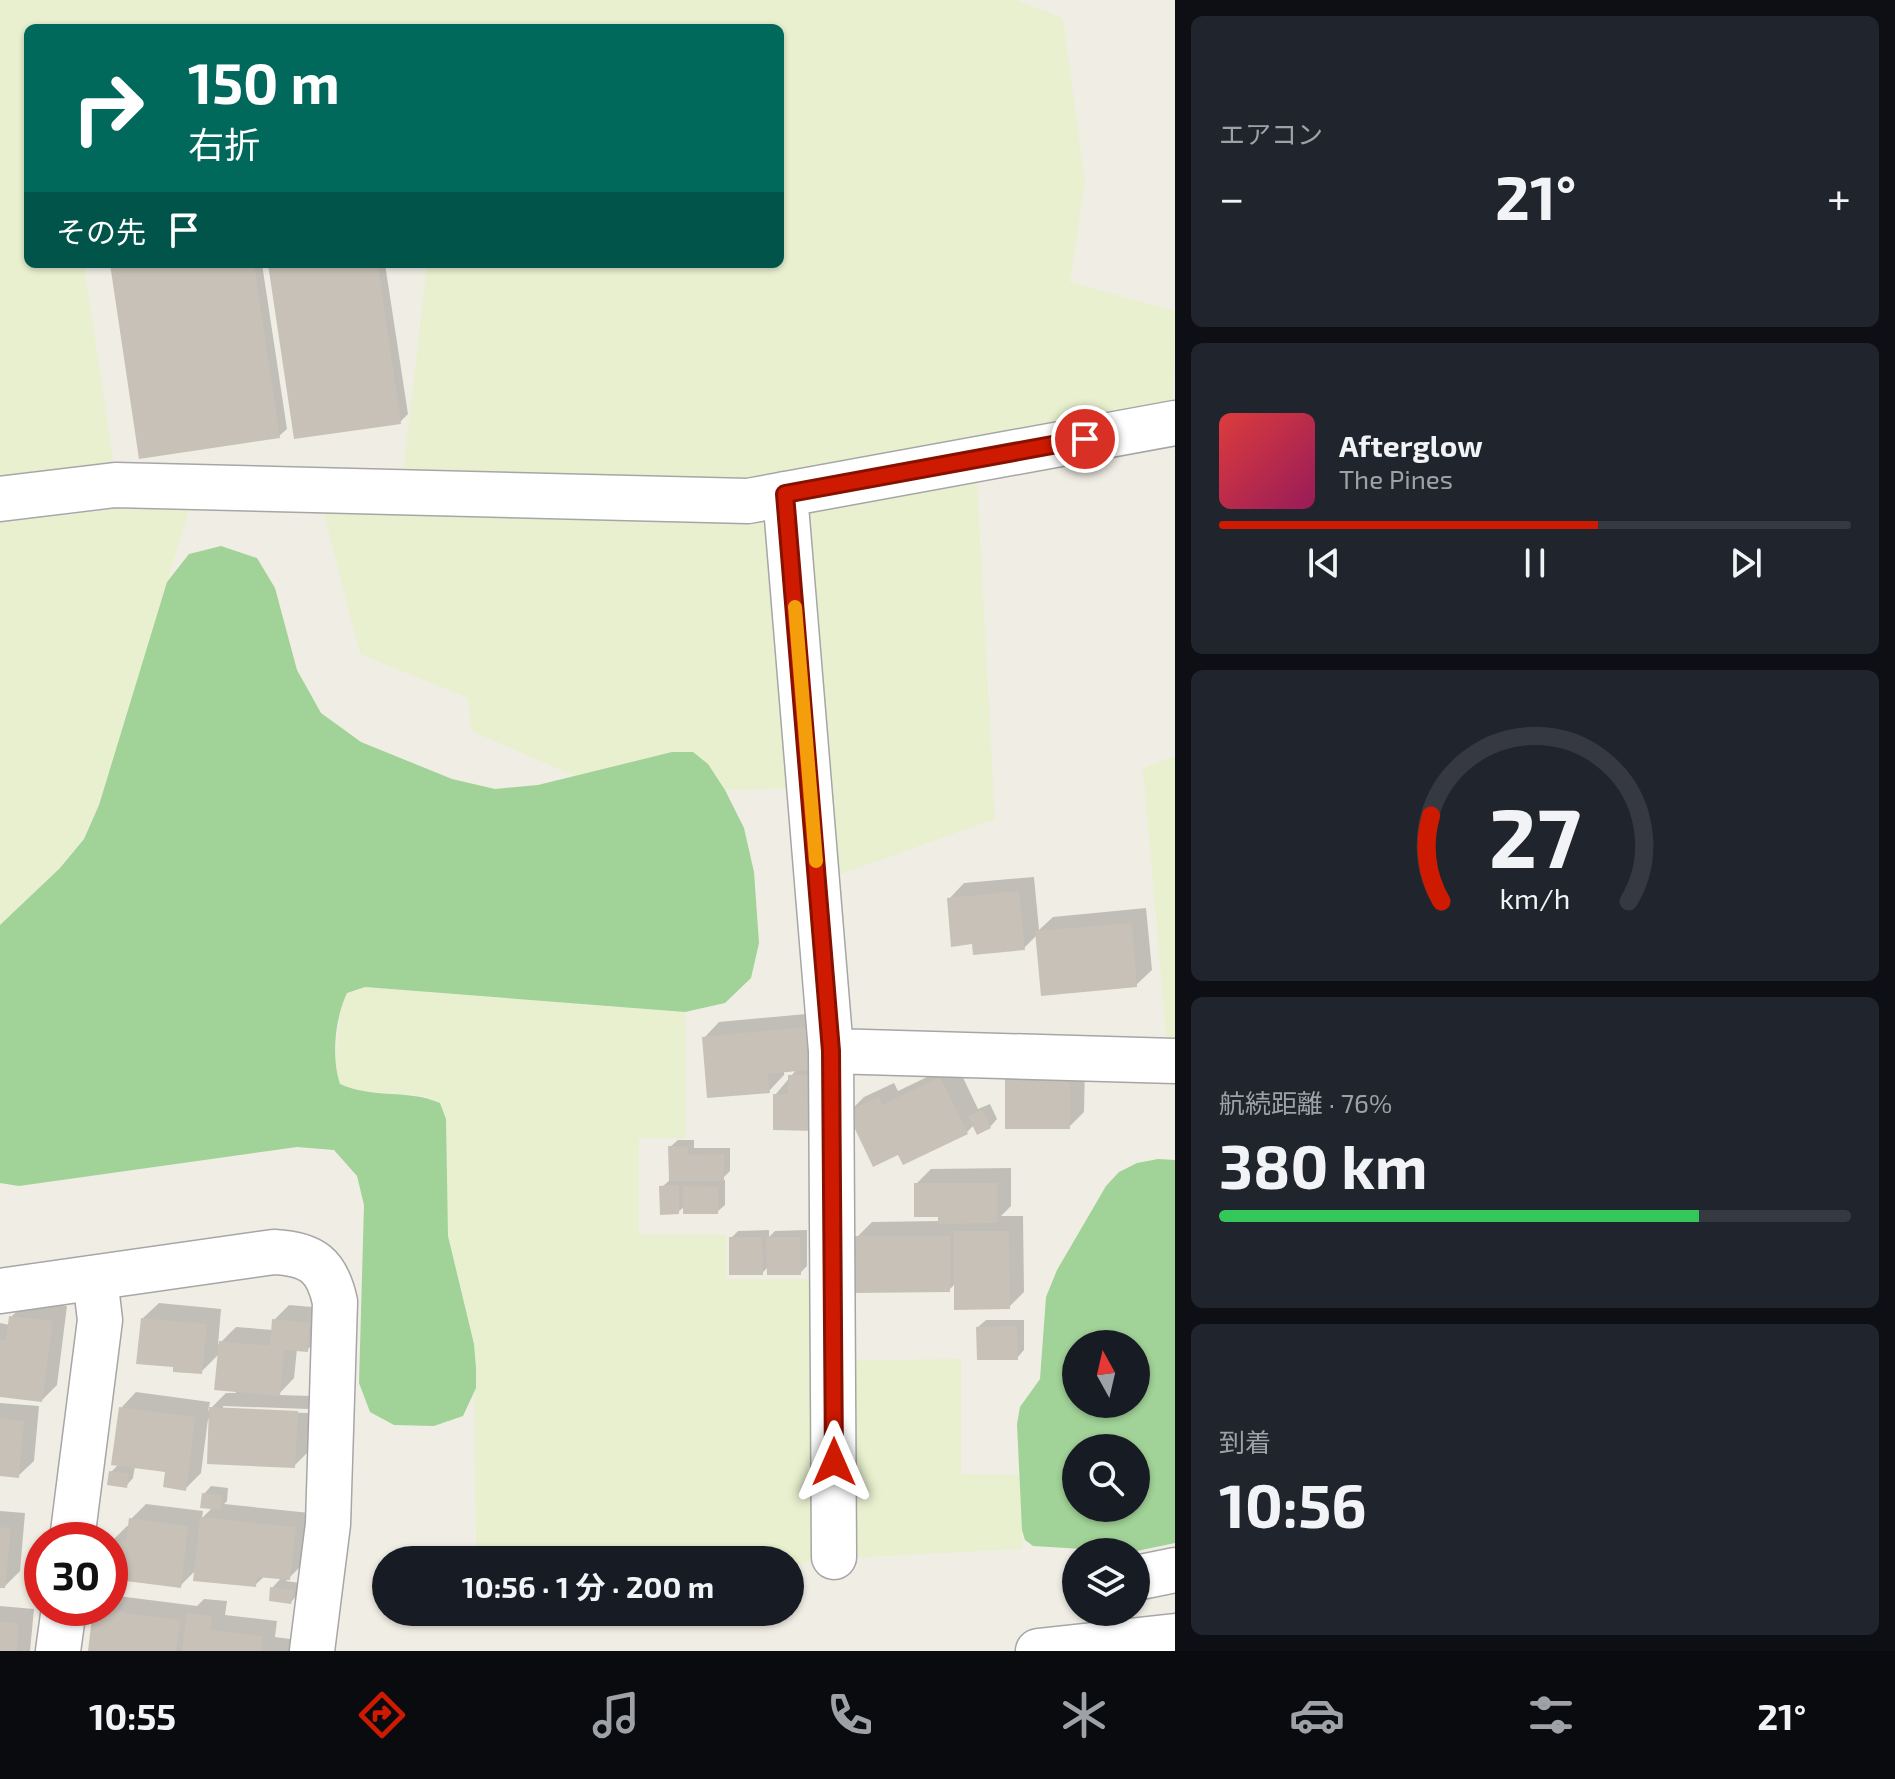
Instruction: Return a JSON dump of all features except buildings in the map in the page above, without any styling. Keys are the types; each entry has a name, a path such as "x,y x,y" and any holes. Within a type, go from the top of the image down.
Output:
{"street":[{"path":"0,499 115,485 748,501 1175,423"},
{"path":"785,494 831,1051 834,1557"},
{"path":"831,1051 1175,1061"},
{"path":"0,1291 274,1252 297,1253 316,1263 330,1281 335,1302 328,1524 312,1651"},
{"path":"74,1522 100,1320 95,1278"},
{"path":"1150,1575 1175,1570"},
{"path":"58,1651 61,1626"},
{"path":"1059,1649 1085,1626"},
{"path":"1059,1649 1175,1636"}],"green space":[{"path":"1016,0 1063,18 1085,182 1070,282 1175,311 1173,403 747,481 403,473 427,268 784,268 784,24 24,24 24,268 85,268 114,466 0,480 0,2"},
{"path":"977,479 995,819 830,878 800,511"},
{"path":"116,509 189,510 99,805 84,838 60,868 0,925 0,523"},
{"path":"323,510 775,521 796,788 725,790 708,764 672,752 575,776 471,731 468,698 360,654"},
{"path":"221,546 257,558 275,588 297,670 321,713 361,742 452,779 495,789 538,785 672,752 693,752 708,764 744,828 754,872 759,943 751,978 725,1003 685,1012 365,987 347,993 336,1038 340,1084 352,1089 428,1099 440,1103 446,1119 448,1236 474,1344 476,1388 463,1416 434,1426 394,1425 370,1412 359,1383 364,1205 357,1176 334,1150 297,1147 19,1186 0,1183 0,925 60,868 84,839 99,805 167,582 189,554"},
{"path":"1175,756 1175,1044 1167,1044 1143,768"},
{"path":"365,987 685,1012 685,1138 639,1138 639,1235 726,1235 726,1279 820,1279 821,1561 804,1563 804,1546 476,1546 474,1344 448,1236 446,1119 440,1103 425,1096 355,1091 340,1084 335,1068 340,1008 347,993"},
{"path":"1175,1160 1175,1543 1150,1548 1150,1538 1062,1538 1062,1548 1033,1546 1025,1540 1022,1530 1017,1424 1020,1407 1040,1379 1046,1297 1057,1270 1106,1186 1119,1172 1137,1163"},
{"path":"961,1359 961,1474 1019,1475 1023,1549 848,1558 846,1360"}],"slow traffic":[{"path":"795,607 816,861"}],"route":[{"path":"834,1462 831,1051 785,494 1085,439"}]}
